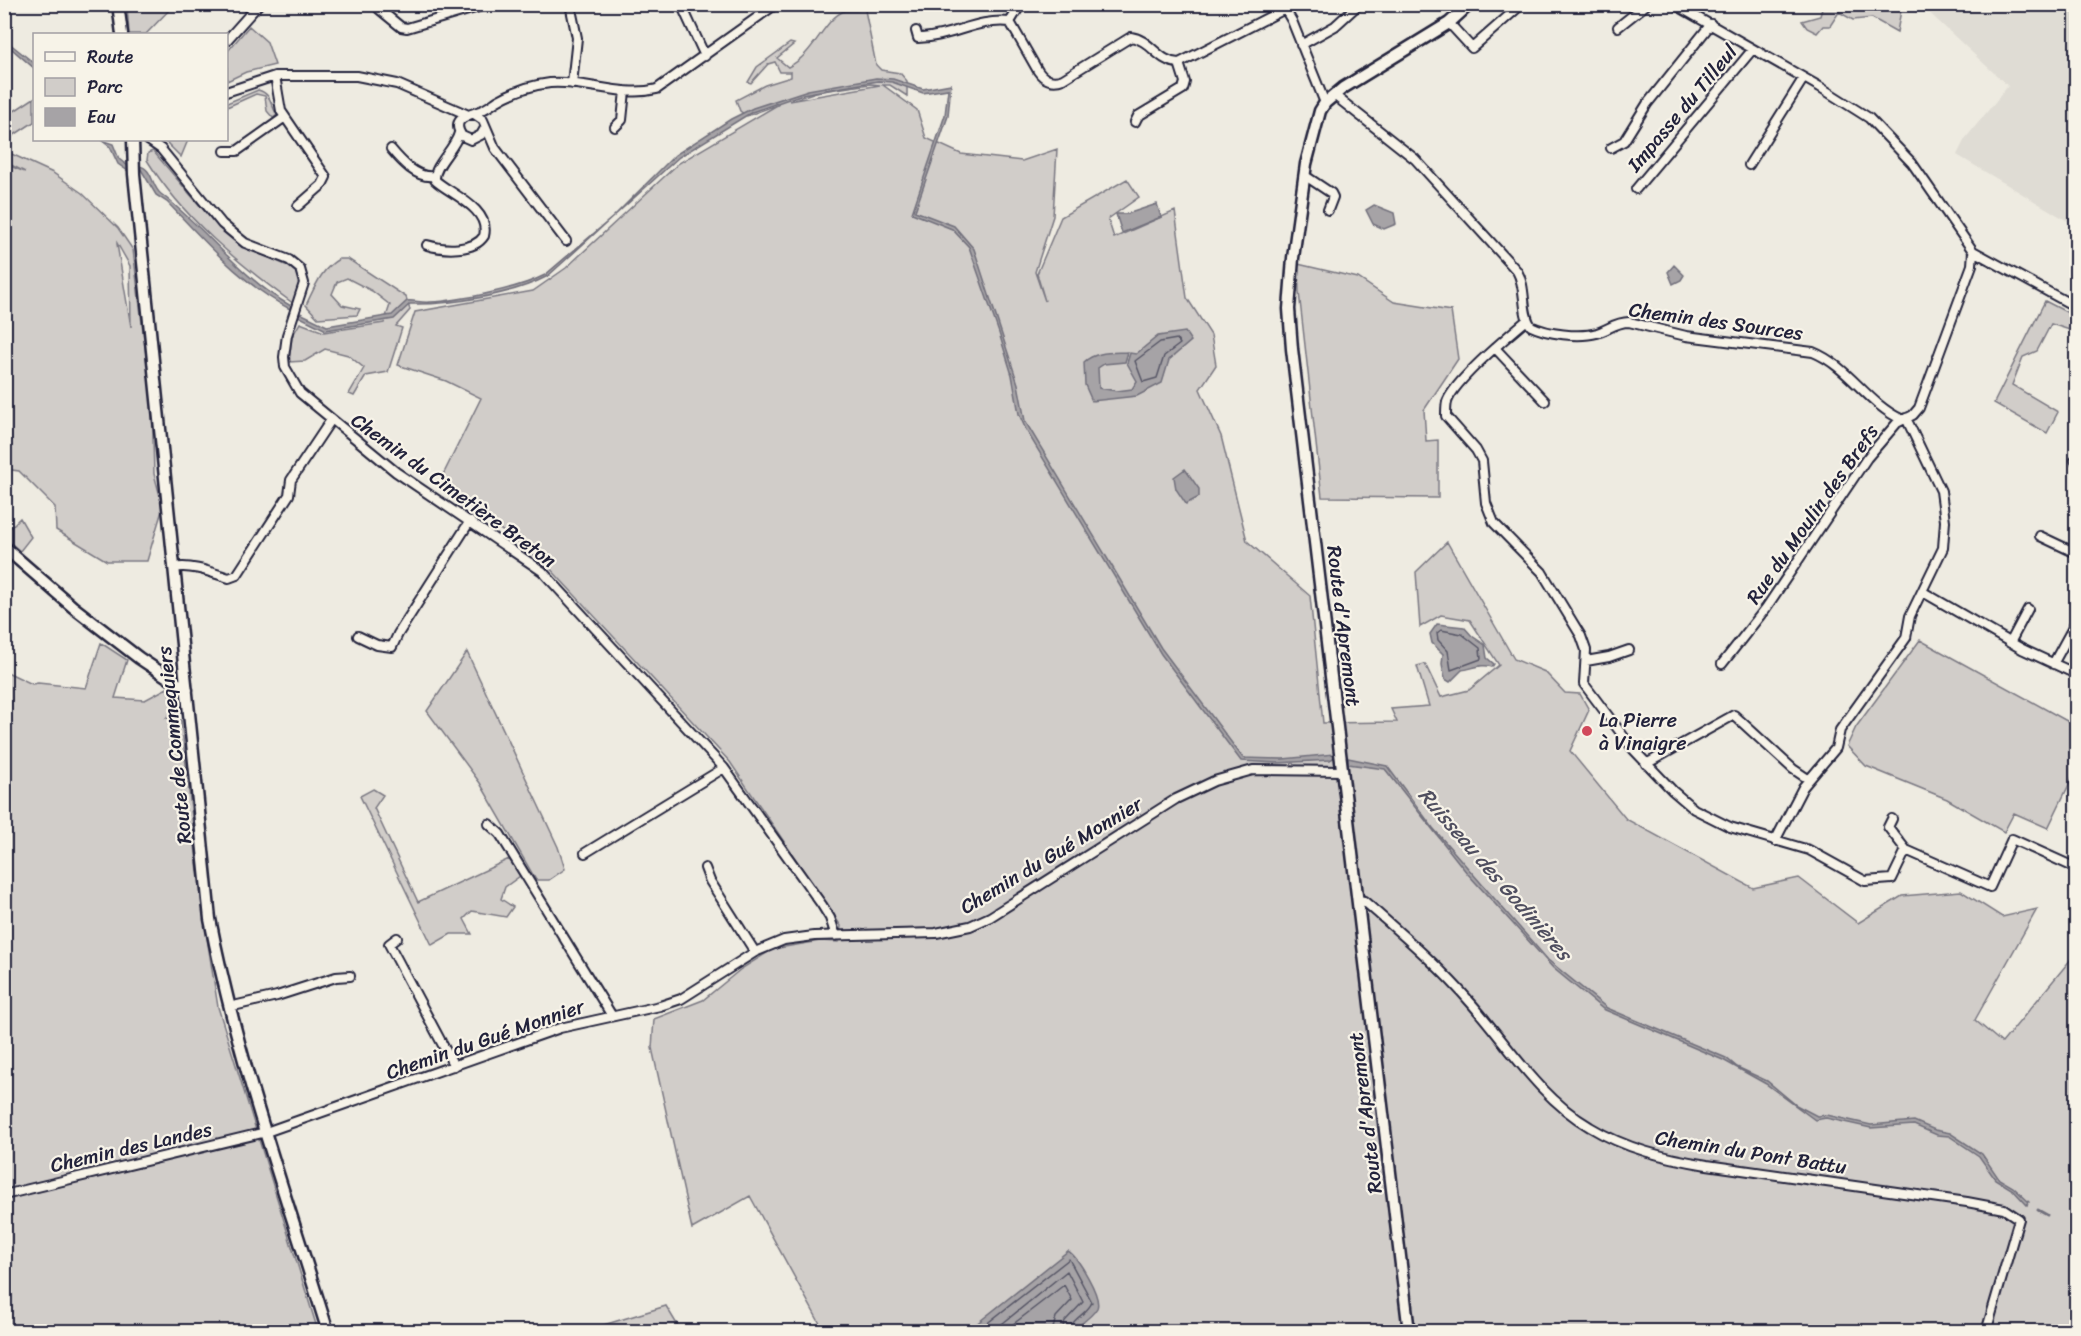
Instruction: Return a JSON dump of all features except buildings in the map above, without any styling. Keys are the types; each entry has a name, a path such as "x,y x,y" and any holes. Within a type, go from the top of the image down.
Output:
{"street":[{"path":"118,4 122,33"},
{"path":"228,39 259,4"},
{"path":"379,9 401,27 407,28 489,4"},
{"path":"570,4 578,38 572,84"},
{"path":"681,4 705,56"},
{"path":"458,123 470,114 488,108 521,89 548,83 625,91 657,89 777,4"},
{"path":"1010,22 1021,4"},
{"path":"1301,45 1335,26 1359,4"},
{"name":"Route d'Apremont","path":"1409,1332 1289,309 1304,175 1313,129 1325,103 1334,95 1449,23 1470,4"},
{"path":"1449,23 1472,48 1522,4"},
{"path":"1618,27 1647,4"},
{"path":"1674,4 1852,106 1884,131 1912,163 1973,251 2076,307"},
{"path":"1010,22 1041,76 1052,81 1063,79 1131,37 1141,39 1169,61 1179,63 1284,7 1325,103"},
{"path":"916,31 918,38 934,38 980,22 1010,22"},
{"path":"1611,148 1624,141 1647,104 1711,24"},
{"name":"Impasse du Tilleul","path":"1636,189 1753,49"},
{"path":"1135,122 1138,116 1183,89 1185,82 1179,63"},
{"path":"228,91 275,76 371,78 411,89 447,107 470,114 484,124 495,148 566,241"},
{"path":"275,76 278,105 326,177 322,184 298,206"},
{"path":"1749,165 1803,79"},
{"path":"615,127 622,120 625,91"},
{"path":"1334,95 1415,159 1517,271 1524,282 1527,320 1486,356 1447,400 1446,416 1476,450 1482,461 1486,503 1494,523 1542,572 1581,636 1586,650 1584,684 1592,696 1646,764 1673,791 1695,809 1730,827 1809,850 1865,881 1892,879 1906,850"},
{"path":"447,107 458,123 459,133 455,147"},
{"path":"478,138 488,108"},
{"path":"225,152 237,151 285,117"},
{"path":"459,133 468,140"},
{"path":"427,245 447,249 474,244 482,239 485,231 482,222 466,200 438,183 434,176 436,169 455,147 468,140 478,138 495,148"},
{"name":"Route de Commequiers","path":"133,141 134,174 210,919 229,1007 328,1332"},
{"name":"Chemin du Cimetière Breton","path":"149,141 161,149 222,224 245,243 289,260 300,269 304,283 285,345 285,367 300,393 396,472 542,571 724,768 822,905 836,936"},
{"path":"391,148 411,168 425,176 434,176"},
{"path":"1304,175 1331,194 1333,197 1328,210"},
{"name":"Rue du Moulin des Brefs","path":"1722,664 1754,626 1867,458 1904,419 1917,412 1927,392 1951,316 1972,265 1973,251"},
{"name":"Chemin des Sources","path":"1527,320 1536,328 1581,334 1593,334 1620,322 1629,322 1686,336 1813,352 1829,360 1884,409 1904,419"},
{"path":"1496,349 1545,401"},
{"path":"1775,841 1808,779 1836,748 1840,730 1906,638 1910,616 1943,548 1944,509 1941,491 1904,419"},
{"path":"174,568 200,570 229,578 237,575 288,495 291,480 331,420"},
{"path":"358,636 377,645 392,647 470,521"},
{"path":"2040,536 2076,553"},
{"path":"4,547 73,607 139,658 187,690"},
{"path":"1923,592 2010,642 2076,674"},
{"path":"2010,642 2028,609"},
{"path":"2053,663 2076,622"},
{"path":"1586,661 1609,657 1629,650"},
{"path":"1646,764 1734,715 1793,769 1808,779"},
{"path":"585,853 724,768"},
{"name":"Chemin du Gué Monnier","path":"266,1132 560,1028 681,999 755,952 797,937 936,933 970,926 990,917 1176,799 1214,780 1253,770 1343,771"},
{"path":"1892,819 1888,827 1906,850 1990,887 2012,839 2076,868"},
{"path":"489,824 500,834 612,1016"},
{"path":"705,868 710,881 755,952"},
{"name":"Chemin du Pont Battu","path":"1358,900 1364,901 1445,975 1556,1102 1590,1128 1630,1147 1660,1156 1707,1165 1995,1207 2013,1213 2019,1219 1986,1332"},
{"path":"397,938 389,944 454,1066"},
{"path":"229,1007 277,996 336,977 350,976"},
{"name":"Chemin des Landes","path":"4,1195 266,1132"}],"shaded area":[{"path":"1921,5 2076,5 2076,226 1957,155 1965,139 2008,86"}],"green space":[{"path":"127,4 174,5 147,33 129,33"},
{"path":"859,5 864,5 876,65 881,70 900,73 907,81 907,96 890,85 883,85 917,110 926,138 961,154 1022,161 1057,149 1053,216 1035,272 1045,301 1037,274 1061,217 1127,179 1139,197 1108,219 1114,238 1175,211 1187,298 1211,335 1216,365 1200,389 1221,436 1247,541 1310,596 1323,723 1397,722 1391,709 1429,706 1417,666 1425,664 1441,697 1469,690 1499,665 1470,620 1441,615 1420,627 1416,572 1447,542 1514,659 1545,672 1565,693 1580,694 1589,710 1570,751 1626,819 1753,888 1799,878 1858,923 1902,896 1961,891 2002,917 2037,909 1975,1020 2002,1043 2076,953 2076,1331 824,1331 750,1196 692,1229 652,1048 654,1019 703,1000 741,969 773,949 820,941 839,942 841,926 730,762 546,564 439,483 481,398 446,381 398,365 415,312 533,291 566,268 679,163 779,104 747,116 740,111 736,100 765,85 791,77 791,72 780,72 775,62 768,64 751,83 748,82 757,67 790,43 794,44 777,58 788,67 797,62 837,15 844,11 859,10","holes":["870,84 880,85 789,101 816,92"]},
{"path":"1823,5 1902,5 1897,32 1872,18 1853,20 1839,12 1830,26 1823,26 1817,33 1807,28 1802,21 1820,16"},
{"path":"249,26 267,42 275,65 246,72 228,81 228,51"},
{"path":"258,90 266,94 277,115 273,118 267,111 265,96 256,94 228,107 228,103"},
{"path":"33,99 33,123 5,141 5,117"},
{"path":"165,141 188,141 181,157"},
{"path":"5,151 53,173 82,193 118,228 133,250 152,404 154,474 163,507 147,561 107,561 56,530 55,507 19,471 5,469 5,164 25,172 5,162","holes":["117,243 130,266 131,327"]},
{"path":"153,151 212,220 240,245 297,270 301,279 294,304 253,273 195,221 161,181 147,160 148,153"},
{"path":"339,259 348,259 406,297 410,310 396,326 402,328 388,372 366,376 354,396 349,394 364,368 348,355 325,349 305,361 289,362 292,337 300,323 324,332 384,323 390,305 372,291 347,278 337,282 332,294 342,305 360,309 357,315 318,318 306,305 323,273"},
{"path":"1298,264 1358,278 1394,302 1451,311 1458,359 1424,410 1426,441 1438,440 1438,498 1322,497 1299,292"},
{"path":"2045,301 2076,317 2076,332 2051,324 2037,351 2023,357 2012,385 2058,412 2047,433 1994,403"},
{"path":"20,518 31,537 20,551 5,538 4,529 7,531"},
{"path":"1920,640 2076,726 2076,770 2048,828 2014,813 2004,832 1947,799 1866,766 1847,746 1856,727"},
{"path":"101,643 127,660 115,698 145,700 167,688 176,708 166,718 181,720 202,907 218,1007 318,1331 5,1332 5,671 32,684 86,688"},
{"path":"467,652 558,847 565,869 549,880 536,880 480,783 427,711"},
{"path":"373,789 383,795 374,808 418,902 509,859 520,876 505,887 501,899 513,907 506,917 472,911 464,919 472,934 451,934 432,945 360,796"},
{"path":"666,1306 681,1331 584,1331"}],"water":[{"path":"4,39 33,62 33,67 5,43"},
{"path":"876,78 893,79 923,89 951,84 948,116 915,211 954,226 974,249 1018,384 1025,421 1161,648 1243,758 1283,759 1334,754 1335,757 1330,760 1277,763 1241,761 1161,654 1026,430 1019,414 1012,375 999,333 969,247 952,229 912,213 945,115 948,89 923,93 892,82 878,81 803,94 752,112 679,157 614,216 675,155 731,119 753,108 808,90"},
{"path":"102,141 113,144 119,159 128,166 128,171 118,164 110,147"},
{"path":"139,166 147,170 161,194 255,281 291,306 290,309 256,288 224,261 167,202 156,195"},
{"path":"1157,204 1161,217 1122,233 1116,214 1127,214"},
{"path":"1374,205 1394,213 1396,224 1384,229 1373,224 1366,210"},
{"path":"612,218 548,276 517,289 462,301 410,304 394,319 326,330 296,315 298,312 327,326 392,315 407,301 457,299 521,285 545,275"},
{"path":"1674,265 1684,275 1681,280 1673,284 1668,272"},
{"path":"1185,332 1191,341 1169,360 1162,383 1137,396 1092,401 1085,385 1084,362 1089,358 1104,353 1128,352 1125,362 1104,364 1098,368 1099,388 1117,391 1132,389 1137,381 1127,363 1130,353 1136,354 1158,336"},
{"path":"1185,469 1199,489 1199,497 1186,504 1176,489 1174,477"},
{"path":"1437,624 1464,627 1485,645 1487,658 1494,664 1492,667 1481,666 1462,670 1450,682 1445,679 1443,654 1432,643 1430,634"},
{"path":"1348,758 1387,766 1433,828 1548,960 1607,1008 1726,1058 1737,1067 1767,1081 1796,1105 1817,1116 1827,1115 1871,1125 1914,1121 1935,1130 1950,1133 1982,1154 1999,1179 2013,1187 2029,1202 2027,1205 2013,1190 1995,1179 1979,1156 1949,1136 1937,1135 1914,1125 1871,1128 1826,1118 1815,1120 1766,1084 1723,1060 1603,1009 1553,968 1467,873 1385,769 1348,764"},
{"path":"1068,1251 1083,1269 1096,1295 1097,1308 1089,1318 1072,1331 980,1331 975,1325"}],"waterway":[{"name":"Ruisseau des Godinières","path":"2038,1210 2047,1215"}],"place":[{"name":"La Pierre à Vinaigre","path":"1587,731"}]}
